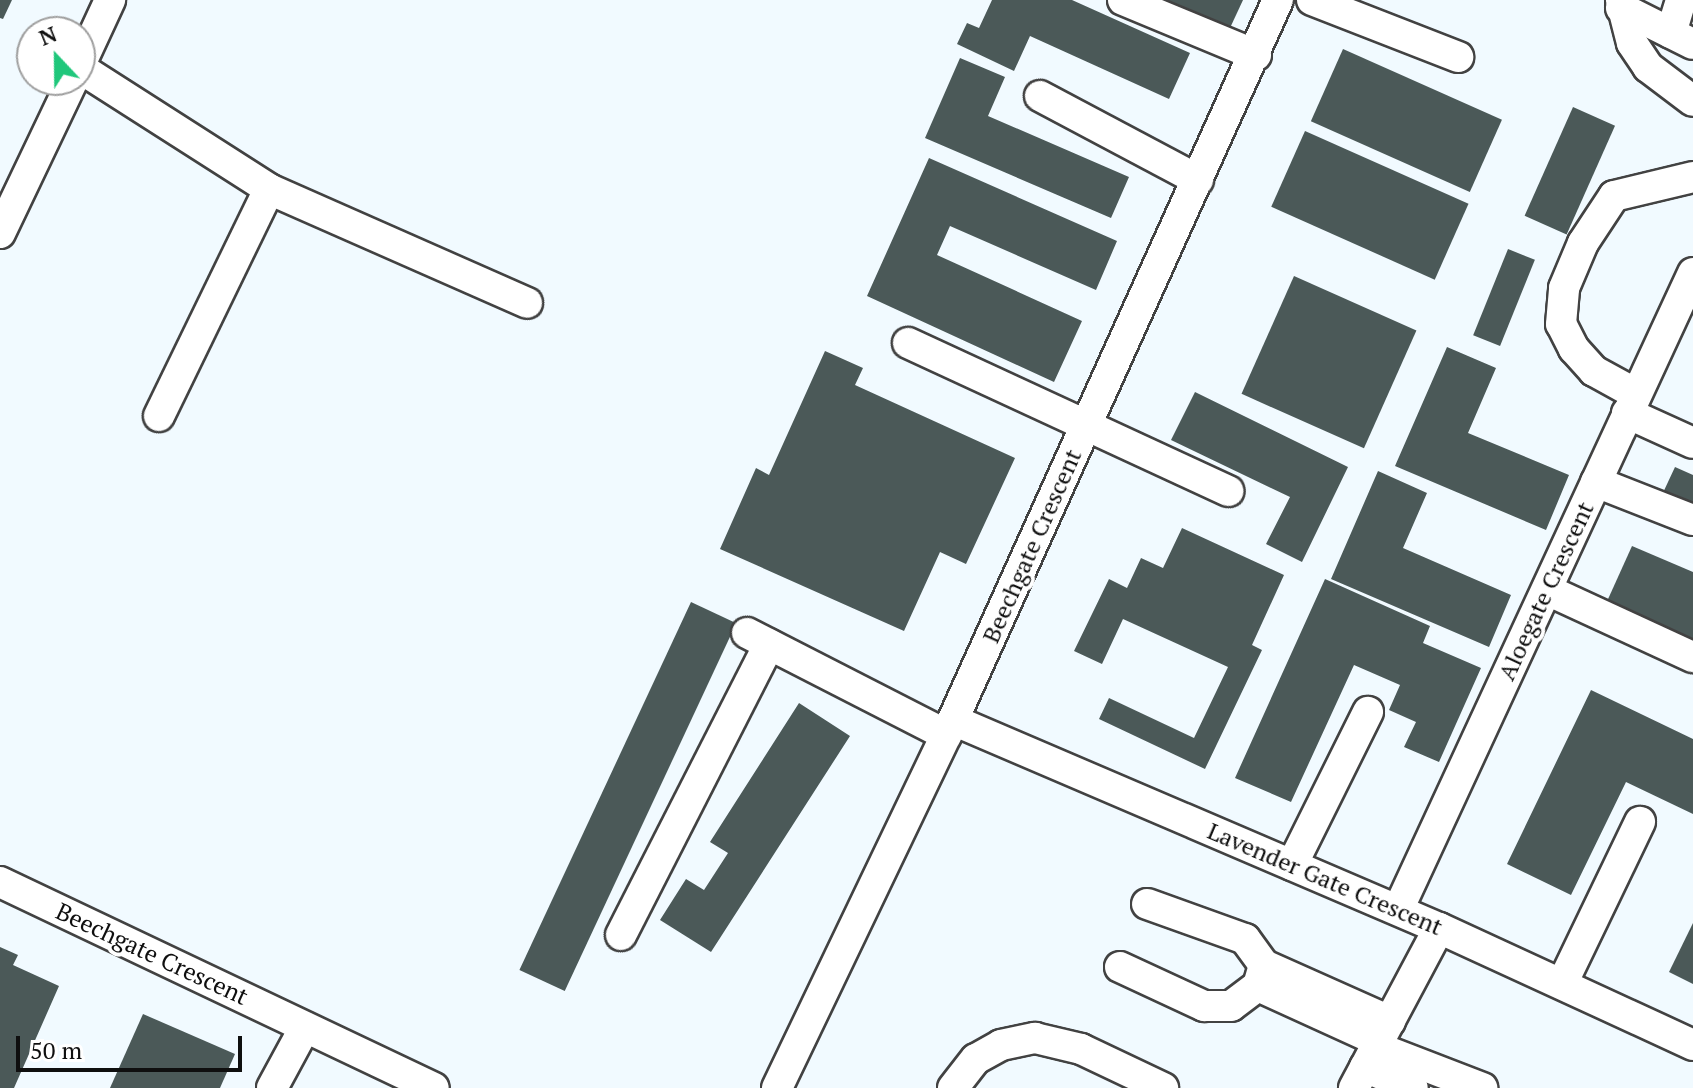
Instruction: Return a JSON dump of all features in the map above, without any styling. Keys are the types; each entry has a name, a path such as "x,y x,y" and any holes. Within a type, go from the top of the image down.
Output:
{"lane":[{"path":"96,31 110,0"},
{"path":"1123,0 1256,55"},
{"name":"Beechgate Crescent","path":"777,1088 950,728 1256,55 1278,0"},
{"path":"1312,0 1458,57"},
{"path":"1681,0 1682,38"},
{"path":"1621,4 1682,38"},
{"path":"1621,4 1632,43 1648,67 1693,101"},
{"path":"96,76 269,189 527,303"},
{"path":"0,233 65,96"},
{"path":"1040,96 1198,180"},
{"path":"1693,177 1614,196 1583,243 1564,288 1561,324 1574,349 1594,371 1631,403 1693,443"},
{"path":"159,416 269,189"},
{"name":"Aloegate Crescent","path":"1398,910 1693,273"},
{"path":"908,343 1229,491"},
{"path":"1596,482 1693,520"},
{"path":"1547,590 1693,657"},
{"name":"Lavender Gate Crescent","path":"621,935 758,638 950,728 1398,910 1693,1045"},
{"path":"1292,865 1368,712"},
{"path":"1562,984 1640,822"},
{"name":"Beechgate Crescent","path":"0,882 433,1088"},
{"path":"1147,904 1245,939 1261,975 1373,1053 1413,1088"},
{"path":"1373,1053 1439,928"},
{"path":"1120,967 1204,1006 1231,1006 1261,975"},
{"path":"272,1088 305,1027"},
{"path":"953,1088 976,1059 1001,1045 1035,1038 1081,1049 1163,1088"},
{"path":"1373,1053 1482,1088"}],"building":[{"path":"0,0 12,0 3,19 0,18"},
{"path":"992,0 1072,0 1190,53 1169,99 1030,36 1014,71 957,44 967,23 979,28"},
{"path":"1166,0 1243,0 1230,28"},
{"path":"1343,49 1502,120 1470,192 1311,121"},
{"path":"960,58 1005,77 988,116 1129,177 1111,218 925,138"},
{"path":"1573,107 1615,126 1567,234 1525,216"},
{"path":"1305,131 1469,204 1435,280 1271,207"},
{"path":"929,158 1117,241 1096,290 950,226 937,255 1082,321 1054,382 867,296"},
{"path":"1508,249 1535,260 1500,346 1473,335"},
{"path":"1294,276 1416,331 1364,448 1242,394"},
{"path":"1447,347 1496,368 1468,433 1569,475 1546,530 1395,466"},
{"path":"825,351 863,368 855,385 1015,458 966,564 940,552 904,631 720,549 756,468 769,475"},
{"path":"1195,392 1348,467 1302,562 1266,544 1290,497 1171,440"},
{"path":"1675,467 1693,475 1693,511 1661,497"},
{"path":"1378,471 1427,493 1403,548 1511,595 1489,647 1331,579"},
{"path":"1182,528 1284,575 1252,645 1262,650 1205,769 1099,719 1109,698 1194,738 1228,667 1123,619 1102,664 1074,651 1109,579 1127,588 1141,558 1163,568"},
{"path":"1632,546 1693,572 1693,647 1604,608"},
{"path":"1325,579 1430,626 1423,643 1481,668 1439,762 1404,747 1416,722 1389,710 1400,685 1354,665 1291,802 1235,778"},
{"path":"691,602 736,623 565,991 519,970"},
{"path":"1591,690 1693,739 1693,814 1626,782 1571,895 1507,864"},
{"path":"799,703 850,736 711,952 660,920 686,879 704,890 728,853 710,842"},
{"path":"1693,923 1693,984 1669,972"},
{"path":"0,947 18,955 13,965 59,986 14,1088 0,1088"},
{"path":"143,1014 235,1054 220,1088 110,1088"}]}
